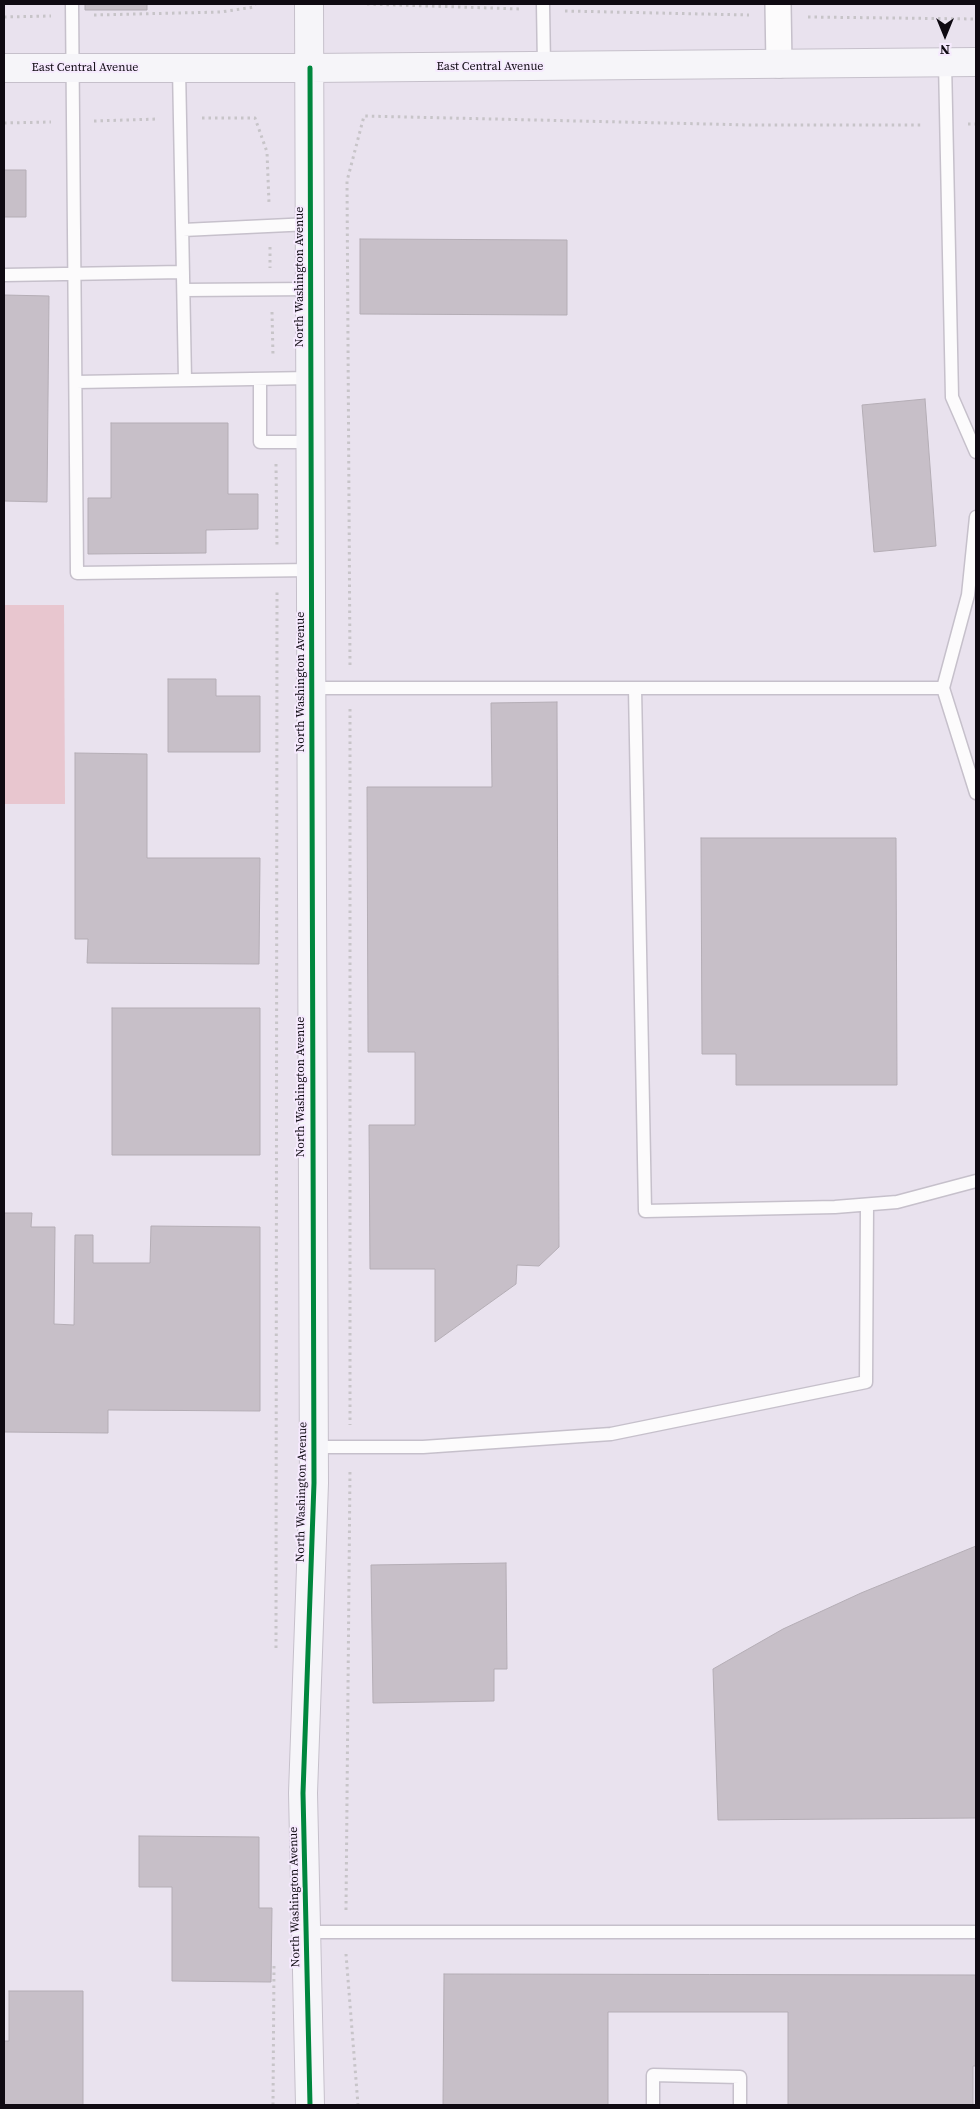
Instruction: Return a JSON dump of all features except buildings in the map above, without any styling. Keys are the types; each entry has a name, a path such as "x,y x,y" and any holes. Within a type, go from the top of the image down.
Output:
{"street":[{"name":"North Washington Avenue","path":"309,4 313,1447 303,1793 310,2105"},
{"path":"778,10 780,65"},
{"name":"East Central Avenue","path":"4,68 310,68 976,62"}],"lane":[{"path":"543,7 544,66"},
{"path":"72,10 78,573 311,570"},
{"path":"945,62 952,397 976,452"},
{"path":"179,68 182,119 182,272 185,380"},
{"path":"183,230 310,224"},
{"path":"4,275 182,272"},
{"path":"184,290 310,289"},
{"path":"76,382 310,378"},
{"path":"260,379 260,442 310,442"},
{"path":"976,517 968,595 943,688 976,794"},
{"path":"311,688 943,688"},
{"path":"635,688 646,1211 866,1205 897,1202 976,1181"},
{"path":"313,1447 423,1447 611,1434 866,1382 866,1205"},
{"path":"306,1932 976,1932"},
{"path":"653,2105 653,2075 740,2077 740,2105"}],"path":[{"path":"4,17 72,10 221,12 254,7 255,4"},
{"path":"367,4 778,10 976,19"},
{"path":"358,2105 345,1967 350,1447 350,688 347,181 364,116 750,126 976,124"},
{"path":"4,123 255,118 267,152 273,378"},
{"path":"275,442 277,571 276,1658"},
{"path":"273,2105 274,1955"}],"shaded area":[{"path":"4,605 64,605 65,804 4,804"}],"cycle path":[{"path":"310,68 314,1483 303,1793 310,2105"}]}
